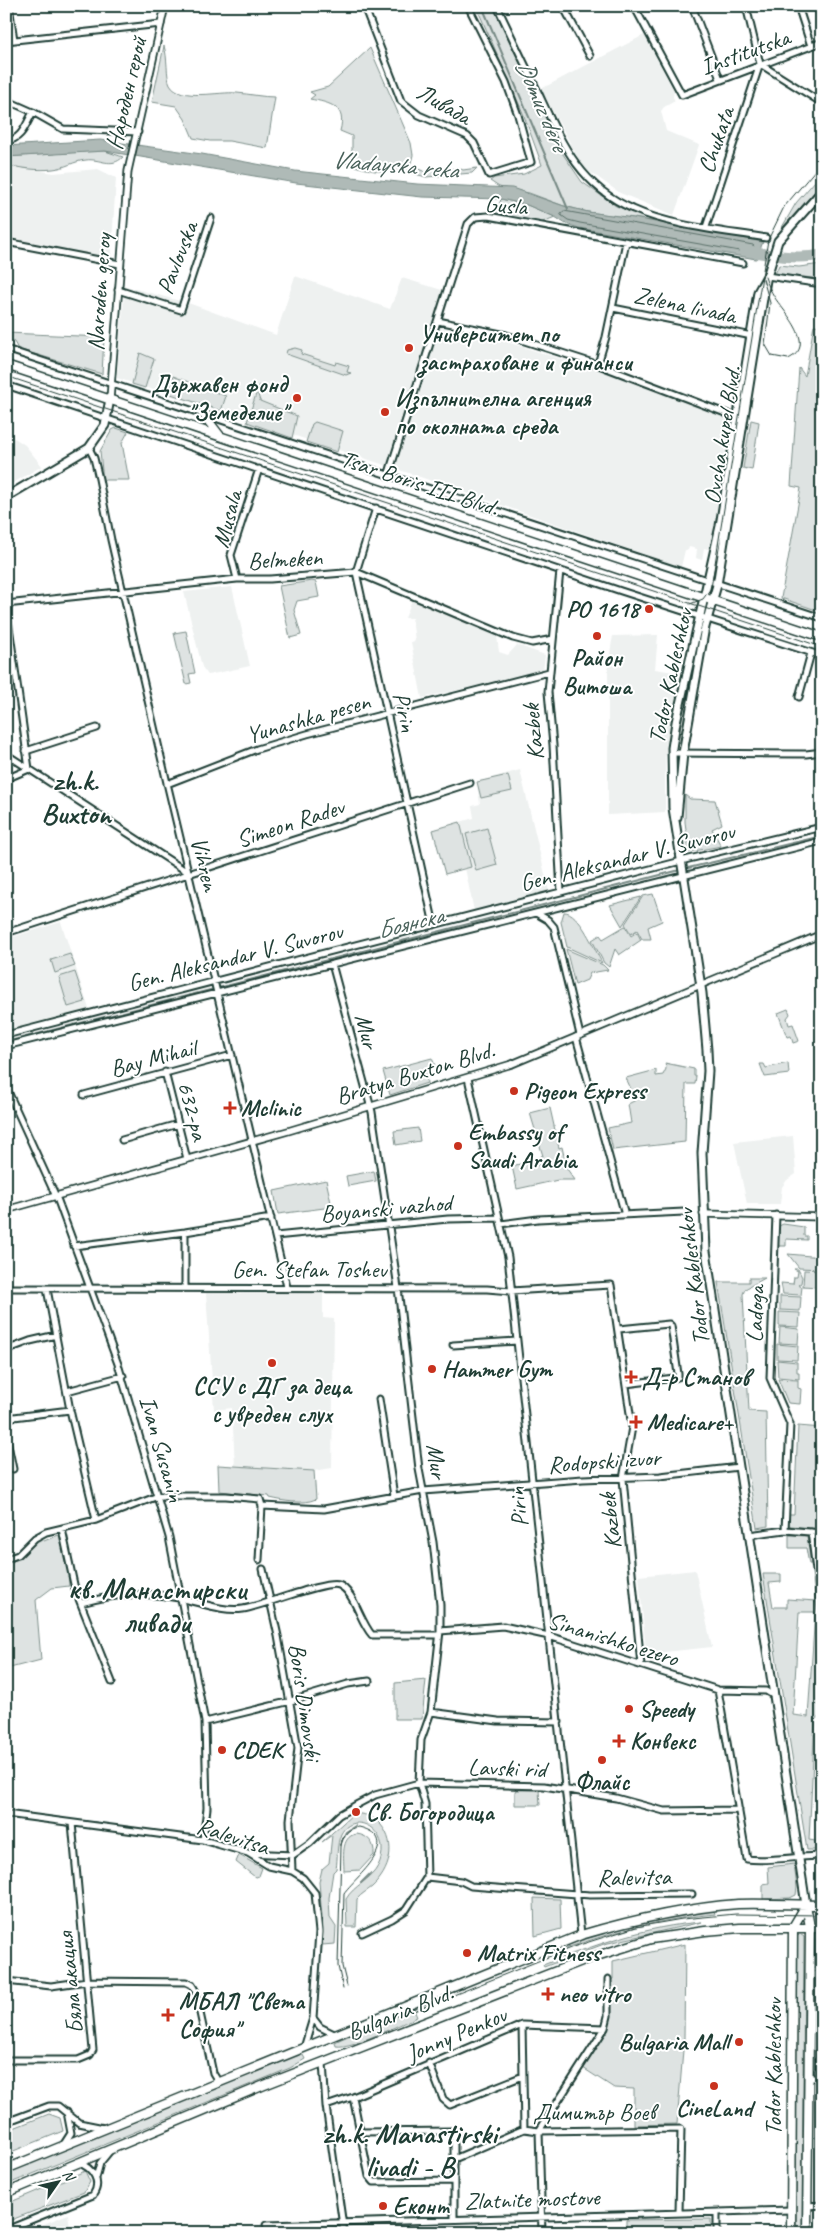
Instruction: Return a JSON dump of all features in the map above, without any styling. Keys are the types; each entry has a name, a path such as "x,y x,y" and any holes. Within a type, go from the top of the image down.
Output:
{"main road":[{"name":"Ovcha kupel Blvd.","path":"714,601 754,336 767,276 777,243 822,191"},
{"name":"Tsar Boris III Blvd.","path":"6,365 822,637"},
{"path":"6,497 88,448 107,420 110,399"},
{"path":"203,414 220,436"},
{"name":"Ovcha kupel Blvd.","path":"705,598 741,419"},
{"name":"Todor Kableshkov","path":"676,821 683,754 704,618 705,598"},
{"name":"Todor Kableshkov","path":"714,601 704,618 676,722 672,754 674,808 700,984 708,1071 702,1153 703,1214 712,1292 810,1927 807,2233"},
{"name":"Bulgaria Blvd.","path":"6,2168 580,1936 648,1916 688,1910 738,1904 822,1905"},
{"path":"793,1927 806,1905"},
{"name":"Todor Kableshkov","path":"791,2233 793,1927"},
{"name":"Bulgaria Blvd.","path":"6,2193 262,2086 587,1958 651,1939 732,1928 822,1928"}],"street":[{"path":"9,6 14,40"},
{"name":"Народен герой","path":"130,159 138,132 165,6"},
{"name":"Ливада","path":"364,6 402,101 419,114 467,136 474,143 489,175 531,162 518,115 506,82 468,6"},
{"path":"497,6 560,139 574,164 595,186 611,198 633,210 659,218 766,238"},
{"path":"563,6 590,56"},
{"name":"Institutska","path":"634,6 682,95 720,79 822,42"},
{"path":"692,6 720,79"},
{"path":"746,6 760,64 822,103"},
{"path":"798,6 811,46"},
{"path":"6,41 161,24"},
{"name":"Chukata","path":"706,227 760,64"},
{"path":"6,100 63,128 138,132"},
{"path":"6,141 13,140 21,134 33,112"},
{"name":"Naroden geroy","path":"110,399 130,159"},
{"name":"Gusla","path":"388,476 468,224 475,217 488,216 743,263"},
{"name":"Pavlovska","path":"118,290 181,310 211,218"},
{"path":"6,242 120,264"},
{"path":"598,364 613,308 626,242"},
{"path":"767,276 822,284"},
{"name":"Zelena livada","path":"613,308 754,336"},
{"path":"438,321 506,335 598,364 741,419"},
{"name":"Tsar Boris III Blvd.","path":"6,349 717,585 822,618"},
{"name":"Tsar Boris III Blvd.","path":"6,386 560,571 822,656"},
{"name":"Vihren","path":"88,448 94,458 122,590 167,784 287,1287"},
{"name":"Musala","path":"237,579 231,555 259,469"},
{"path":"356,572 376,508"},
{"name":"Kazbek","path":"560,571 548,692 561,892"},
{"name":"Belmeken","path":"6,604 237,579 270,579 356,572 513,638 532,643 553,639"},
{"name":"Pirin","path":"356,572 434,925"},
{"path":"6,604 29,769"},
{"path":"800,697 811,653"},
{"name":"Yunashka pesen","path":"167,784 257,749 549,672"},
{"path":"26,751 97,728"},
{"path":"672,754 806,754 822,752"},
{"path":"6,754 189,873"},
{"path":"6,779 29,769"},
{"name":"Simeon Radev","path":"6,933 470,783"},
{"name":"Gen. Aleksandar V. Suvorov","path":"6,1046 536,913 822,827"},
{"name":"Gen. Aleksandar V. Suvorov","path":"6,1035 561,892 822,841"},
{"path":"536,913 548,920 554,927 578,1036 625,1215"},
{"name":"Bratya Buxton Blvd.","path":"6,1210 253,1141 512,1064 822,934"},
{"name":"Mur","path":"332,964 369,1107 390,1225 440,1605 431,1712 421,1740 419,1783 425,1804 427,1877"},
{"name":"Bay Mihail","path":"84,1095 232,1055"},
{"name":"632-ра","path":"165,1072 187,1159"},
{"name":"Pirin","path":"468,1078 508,1258 559,1722 580,1936"},
{"name":"Ivan Susanin","path":"6,1087 55,1196 123,1376 169,1537 205,1722 207,1808 203,1840"},
{"path":"122,1140 178,1124"},
{"name":"Boyanski vazhod","path":"275,1236 448,1219 500,1221 684,1212"},
{"path":"703,1214 822,1217"},
{"name":"Ladoga","path":"776,1216 770,1378 790,1424 786,1530"},
{"path":"74,1246 186,1232 271,1218"},
{"path":"185,1288 186,1232"},
{"name":"Kazbek","path":"611,1285 619,1329 632,1429 623,1478 641,1665"},
{"name":"Gen. Stefan Toshev","path":"6,1288 287,1287 511,1291 611,1285"},
{"path":"47,1289 70,1410 96,1520"},
{"path":"619,1329 669,1324 672,1326 678,1377 626,1384"},
{"path":"6,1350 30,1341 56,1335"},
{"path":"453,1345 517,1341"},
{"path":"67,1391 123,1376"},
{"path":"379,1399 394,1496"},
{"path":"6,1418 70,1410"},
{"path":"6,1435 13,1469"},
{"name":"Rodopski izvor","path":"262,1506 324,1509 424,1491 583,1479 623,1478 739,1467"},
{"path":"6,1559 18,1555 38,1536 96,1520 158,1496 226,1496 260,1499 262,1506 259,1560"},
{"path":"62,1529 75,1589 112,1682"},
{"path":"750,1535 786,1530 822,1533"},
{"path":"811,1532 822,1617"},
{"name":"Boris Dimovski","path":"263,1569 291,1701 298,1748 290,1820 293,1855 292,1871"},
{"name":"Sinanishko ezero","path":"270,1603 324,1585 336,1584 347,1590 366,1630 372,1635 439,1633 503,1626 549,1636 718,1690 766,1691 774,1696"},
{"path":"81,1603 127,1594 148,1594 241,1610 270,1603"},
{"path":"205,1722 291,1701 348,1684 369,1681"},
{"path":"718,1690 747,1859 822,1856"},
{"path":"431,1712 498,1722 559,1722"},
{"name":"Lavski rid","path":"293,1855 310,1843 339,1814 375,1795 419,1783 544,1786 616,1798 664,1811 739,1810"},
{"name":"Ralevitsa","path":"6,1814 203,1840 248,1853 268,1866 292,1871 307,1882 315,1893 317,1900 319,1932 312,2018 304,2048"},
{"name":"Бяла акация","path":"6,2060 78,2060 90,2055 94,2045 72,1823"},
{"path":"248,1853 293,1855"},
{"path":"362,1933 406,1910 427,1877"},
{"name":"Ralevitsa","path":"427,1877 461,1881 471,1886 576,1894 630,1896 653,1893 692,1894"},
{"path":"542,2233 539,2131 605,2028 608,2016 608,1979"},
{"path":"6,1981 51,1986 87,1981 176,1980 186,1982 192,1985 197,1998 213,2073 219,2083"},
{"path":"312,2018 320,2027 336,2035"},
{"path":"522,2025 524,2129"},
{"name":"Jonny Penkov","path":"326,2106 353,2097 522,2025 605,2028"},
{"path":"323,2062 326,2106 344,2221 344,2233"},
{"path":"429,2063 443,2099 450,2105 523,2076"},
{"path":"808,2078 822,2078"},
{"path":"353,2097 368,2176 374,2182 454,2181"},
{"path":"6,2122 50,2106 58,2106 79,2123 106,2128"},
{"path":"64,2144 70,2132 67,2112"},
{"name":"Димитър Воев","path":"454,2159 524,2129 539,2131 681,2129 679,2212"},
{"path":"360,2132 454,2131 454,2218"},
{"path":"6,2230 90,2197 97,2188 96,2178 100,2163 110,2150"},
{"path":"78,2163 88,2168 96,2178"},
{"path":"807,2206 822,2205"},
{"name":"Zlatnite mostove","path":"266,2224 791,2210"},
{"path":"717,2213 717,2233"}],"shaded area":[{"path":"476,6 493,6 550,127 552,138 582,182 616,206 660,222 588,212 564,206 529,193 499,187 490,181 494,178 524,174 542,165 523,113"},
{"path":"644,35 674,91 673,97 675,101 664,107 661,111 666,131 699,145 674,215 620,193 583,167 541,89"},
{"path":"164,46 170,84 182,93 237,93 275,97 267,148 229,141 210,141 193,138 185,119 176,106 152,102"},
{"path":"370,48 411,143 413,155 410,166 426,172 477,168 472,173 426,177 408,172 375,171 346,164 352,150 352,136 340,131 342,123 339,111 330,104 310,99 315,95 310,92 328,87"},
{"path":"105,151 123,157 110,163 86,160 47,170 6,165 6,157"},
{"path":"6,165 54,173 98,169 116,178 111,260 6,237"},
{"path":"822,173 822,184 781,229 796,203"},
{"path":"501,199 527,205 555,217 540,223 496,214"},
{"path":"822,264 822,279 775,274 779,265 799,267"},
{"path":"295,276 390,309 402,278 442,290 432,326 494,338 629,380 730,419 711,550 704,548 702,560 696,558 697,549 689,547 688,550 685,550 681,567 391,467 117,378 125,286 191,304 276,335"},
{"path":"814,325 822,326 822,612 781,598 801,488 791,486 799,368 805,376"},
{"path":"6,333 104,337 102,374 18,349 14,342 6,338"},
{"path":"295,348 302,350 301,354 335,365 336,362 349,366 347,372 351,373 346,375 286,354 287,350"},
{"path":"140,353 154,359 145,388 132,384"},
{"path":"173,376 226,396 221,411 168,393"},
{"path":"259,385 258,395 260,401 297,416 292,438 247,422"},
{"path":"751,420 759,422 752,470 743,468"},
{"path":"315,422 343,431 337,452 306,442 312,424"},
{"path":"116,428 128,432 122,443 129,480 103,480 100,451 112,430"},
{"path":"6,436 16,439 25,445 42,466 6,487"},
{"path":"316,582 319,597 297,601 294,610 301,635 290,638 279,586"},
{"path":"232,587 250,666 208,675 202,667 184,592"},
{"path":"412,600 497,636 499,652 508,655 517,645 545,655 543,671 422,698 411,642 415,641 412,618 405,618"},
{"path":"702,624 681,744 683,705"},
{"path":"186,631 195,673 189,674 191,683 186,684 174,633"},
{"path":"658,635 655,669 680,673 665,757 665,812 608,815 608,665 613,636"},
{"path":"520,770 549,891 474,911 465,868 471,866 460,822 474,818 472,806 480,804 477,782"},
{"path":"508,775 512,791 481,798 477,782"},
{"path":"685,795 690,799 715,800 722,824 712,829 721,846 689,852 685,822"},
{"path":"460,822 471,867 445,874 433,830"},
{"path":"487,828 497,865 476,871 466,834"},
{"path":"653,894 662,921 648,927 651,939 642,939 637,930 631,934 625,924 643,896"},
{"path":"641,897 622,926 610,905"},
{"path":"564,912 570,913 581,924 602,963 567,947 561,922"},
{"path":"61,922 89,1009 6,1030 6,939"},
{"path":"625,926 631,936 637,932 641,940 619,955 615,949 609,967 604,963 592,940 600,935 603,939"},
{"path":"566,949 603,965 608,970 590,973 587,980 575,985"},
{"path":"70,954 75,966 55,973 51,960"},
{"path":"75,972 85,1002 68,1007 59,977"},
{"path":"788,1009 790,1014 787,1018 789,1025 793,1024 799,1041 793,1043 791,1036 787,1037 778,1013"},
{"path":"432,1058 435,1066 425,1069 427,1083 390,1095 383,1071"},
{"path":"665,1063 694,1069 694,1076 696,1076 695,1084 686,1084 685,1142 613,1150 608,1128 631,1123 628,1104 636,1100 626,1078 656,1070 656,1076 663,1075 666,1069"},
{"path":"788,1063 789,1074 765,1077 760,1064 764,1064 766,1068"},
{"path":"550,1108 559,1148 562,1147 567,1169 575,1180 558,1180 517,1189 512,1166 532,1161 534,1166 543,1164 541,1156 543,1156 530,1113"},
{"path":"418,1128 420,1141 396,1145 394,1131"},
{"path":"793,1136 796,1174 787,1180 782,1187 780,1204 747,1204 734,1142"},
{"path":"374,1171 376,1181 348,1186 346,1176"},
{"path":"326,1180 332,1207 278,1214 274,1191"},
{"path":"783,1224 804,1227 804,1236 807,1236 807,1240 786,1239 786,1246 778,1246 779,1226"},
{"path":"788,1254 822,1257 822,1269 799,1268"},
{"path":"794,1269 798,1269 802,1277 801,1283 798,1285 802,1287 801,1295 783,1294 781,1283 793,1284 794,1277 797,1277 798,1271"},
{"path":"804,1270 822,1271 822,1279 817,1280 817,1287 803,1286"},
{"path":"749,1278 765,1278 745,1289 743,1294 749,1411 766,1412 768,1526 757,1528 718,1282 749,1282"},
{"name":"ССУ с ДГ за деца с увреден слух","path":"206,1293 323,1294 323,1318 334,1319 332,1468 314,1471 235,1467 232,1408 214,1410"},
{"path":"780,1296 801,1297 800,1311 780,1310"},
{"path":"779,1312 800,1313 799,1327 779,1326"},
{"path":"780,1327 799,1329 798,1344 779,1343"},
{"path":"777,1344 798,1346 797,1360 777,1359"},
{"path":"777,1360 797,1362 799,1379 778,1377"},
{"path":"778,1379 798,1380 798,1388 801,1389 800,1404 788,1403"},
{"path":"798,1426 822,1428 822,1529 791,1526 788,1524 789,1514 794,1514"},
{"path":"218,1465 314,1471 316,1499 305,1502 293,1502 270,1498 269,1496 219,1491"},
{"path":"61,1534 67,1560 69,1586 52,1588 36,1600 41,1660 6,1669 6,1564 21,1556 41,1537 44,1541"},
{"path":"789,1535 807,1536 811,1564 809,1564 806,1548 789,1548"},
{"path":"695,1570 712,1647 646,1654 639,1576"},
{"path":"763,1574 781,1574 781,1582 769,1583 773,1607 787,1607 787,1599 816,1601 822,1644 822,1718 815,1718 809,1840 822,1842 822,1850 807,1850","holes":["799,1612 815,1612 808,1717 793,1715"]},
{"path":"426,1680 422,1719 395,1719 395,1683"},
{"path":"539,1790 540,1805 515,1805 515,1791"},
{"path":"353,1814 368,1816 375,1819 381,1825 389,1840 389,1857 387,1865 378,1881 357,1899 356,1927 347,1927 346,1899 353,1890 375,1871 382,1854 381,1843 377,1834 363,1824 355,1823 347,1827 341,1834 336,1869 333,1872 329,1898 330,1918 336,1927 335,1944 322,1945 323,1929 319,1882 322,1869 329,1863 332,1835 322,1842"},
{"path":"356,1834 370,1840 374,1855 360,1870 344,1871 345,1844 347,1839"},
{"path":"239,1855 262,1868 259,1876 255,1877 236,1862"},
{"path":"794,1864 797,1887 796,1895 790,1898 763,1899 763,1884 769,1883 768,1867"},
{"path":"534,1898 560,1899 561,1929 535,1936"},
{"path":"714,1911 715,1914 669,1920 626,1930 539,1958 538,1956 581,1941 647,1922"},
{"path":"702,1922 604,1944 544,1967 543,1965 582,1950 641,1932"},
{"path":"800,1934 804,1937 802,2233 796,2233 797,1937"},
{"path":"822,1934 822,1986 816,1981 816,1939"},
{"path":"685,1944 684,2038 677,2124 634,2125 634,2089 614,2088 583,2068 606,2033 610,2021 610,1980 613,1979 613,1961"},
{"path":"413,2007 417,2017 353,2044 336,2046 335,2042"},
{"path":"303,2055 305,2059 290,2068 6,2185 6,2173 294,2056"},
{"path":"49,2114 60,2118 63,2131 6,2154 6,2131"},
{"path":"85,2171 90,2182 84,2192 6,2222 6,2204"},
{"path":"68,2214 71,2233 22,2233"},
{"path":"711,2219 711,2233 626,2232 626,2220"}],"water":[{"path":"100,140 202,154 295,171 417,184 512,188 564,206 588,212 634,218 763,242 756,259 579,228 566,224 527,205 501,199 422,197 296,183 105,151 6,157 6,146"}],"waterway":[{"name":"Domuz dere","path":"482,6 568,209"},
{"path":"744,250 792,257 822,255"},
{"name":"Боянска","path":"684,869 822,836"},
{"name":"Боянска","path":"6,1042 680,870"},
{"path":"340,1845 346,1832 355,1826"},
{"path":"361,1883 370,1874"}],"tram line":[{"path":"690,604 703,599 711,588 768,240 784,207 822,162"},
{"path":"763,279 770,303 765,344 772,356 788,359 796,353 800,346 800,338 765,277"},
{"path":"6,376 822,647"},
{"path":"343,1989 338,1966 341,1847 346,1833 359,1827 373,1833 378,1840 378,1849 366,1869 344,1893 342,1966 347,1986"},
{"path":"414,2011 573,1947 636,1927 682,1919 736,1914 822,1915"}],"place":[{"name":"Университет по застраховане и финанси","path":"409,348"},
{"name":"Държавен фонд \"Земеделие\"","path":"297,398"},
{"name":"Изпълнителна агенция по околната среда","path":"385,412"},
{"name":"PO 1618","path":"649,609"},
{"name":"Район Витоша","path":"597,636"},
{"name":"Pigeon Express","path":"514,1091"},
{"name":"Mclinic","path":"230,1108"},
{"name":"Embassy of Saudi Arabia","path":"458,1146"},
{"name":"ССУ с ДГ за деца с увреден слух","path":"272,1363"},
{"name":"Hammer Gym","path":"432,1369"},
{"name":"Д-р Станов","path":"631,1377"},
{"name":"Medicare+","path":"636,1422"},
{"name":"Speedy","path":"629,1709"},
{"name":"Конвекс","path":"619,1741"},
{"name":"CDEK","path":"222,1750"},
{"name":"Флайс","path":"602,1760"},
{"name":"Св. Богородица","path":"356,1812"},
{"name":"Matrix Fitness","path":"467,1953"},
{"name":"neo vitro","path":"548,1994"},
{"name":"МБАЛ \"Света София\"","path":"168,2015"},
{"name":"Bulgaria Mall","path":"739,2042"},
{"name":"CineLand","path":"714,2086"},
{"name":"Еконт","path":"383,2206"}],"district":[{"name":"zh.k. Buxton","path":"76,797"},
{"name":"кв. Манастирски ливади","path":"157,1606"},
{"name":"zh.k. Manastirski livadi - B","path":"410,2150"}],"water label":[{"name":"Vladayska reka","path":"395,164"}]}
